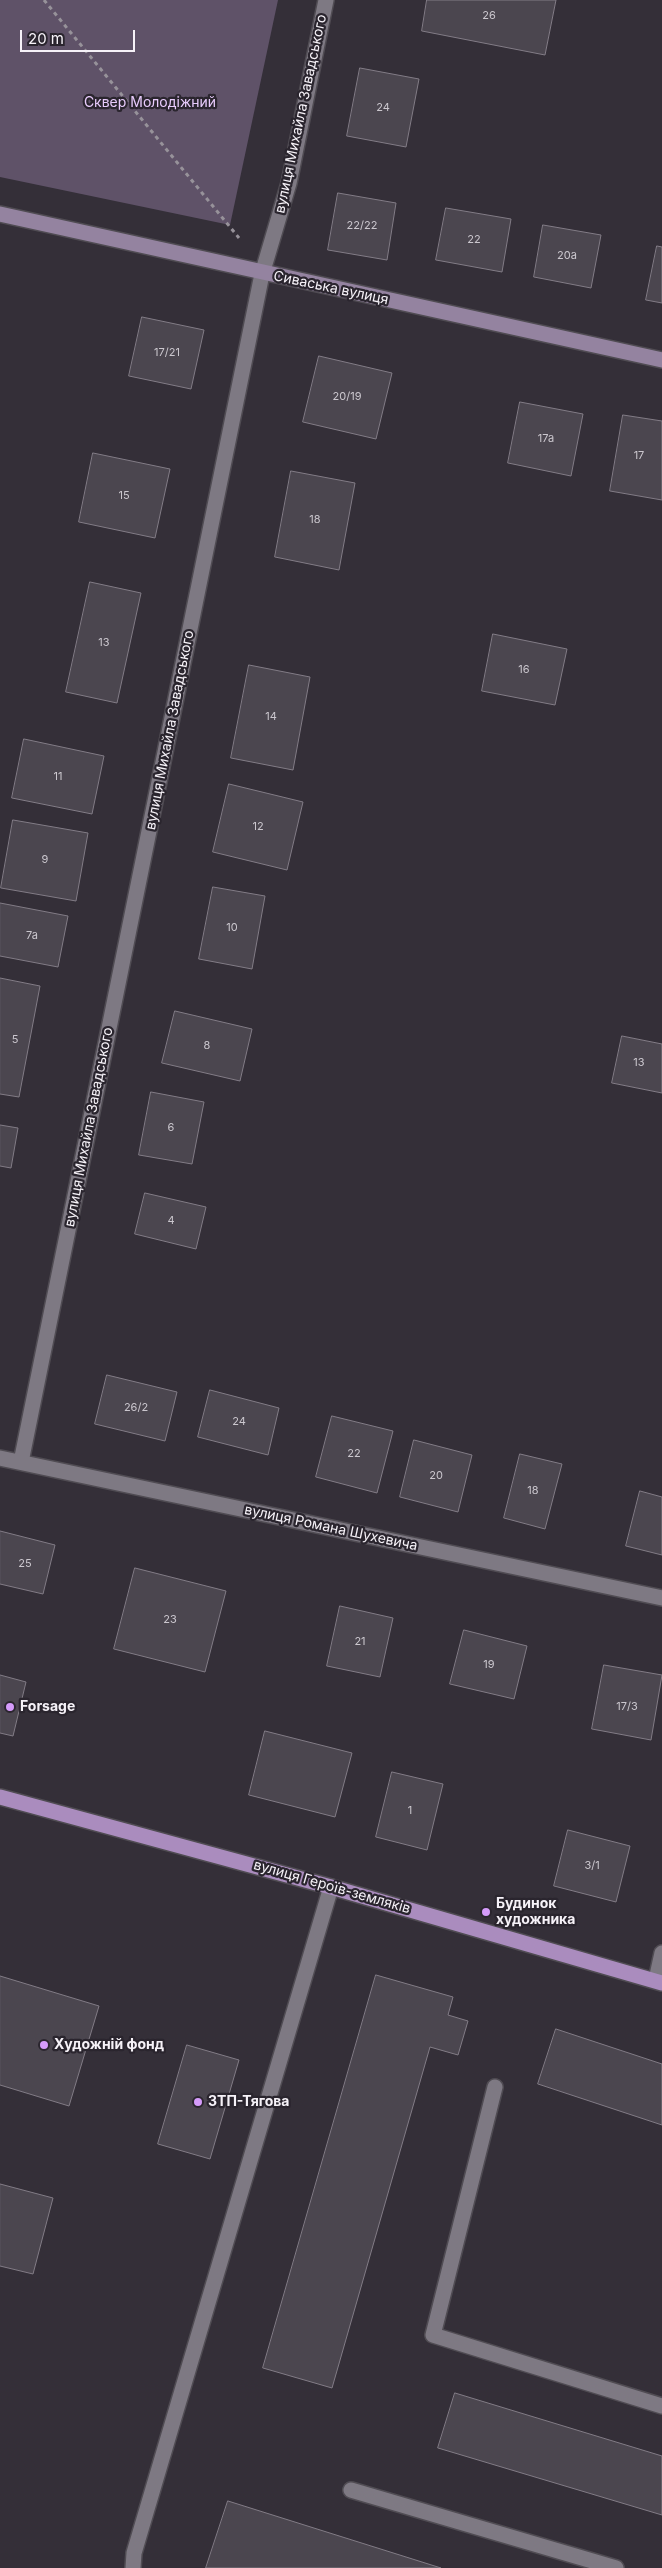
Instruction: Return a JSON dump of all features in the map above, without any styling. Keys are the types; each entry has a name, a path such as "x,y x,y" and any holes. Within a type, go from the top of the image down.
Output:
{"main road":[{"name":"вулиця Героїв-земляків","path":"0,1796 331,1887 659,1981"}],"street":[{"name":"вулиця Михайла Завадського","path":"21,1462 262,274 289,183 326,0"},
{"name":"Сиваська вулиця","path":"0,214 262,274 662,360"},
{"name":"вулиця Романа Шухевича","path":"0,1458 662,1598"},
{"path":"133,2568 134,2553 331,1887"},
{"path":"659,1981 662,1953"},
{"path":"495,2087 433,2335 662,2406"},
{"path":"351,2490 616,2568"}],"path":[{"path":"44,0 230,225 262,274"}],"green space":[{"name":"Сквер Молодіжний","path":"0,0 278,0 230,225 0,177"}],"building":[{"path":"427,0 556,0 545,55 422,31"},
{"path":"360,68 419,79 406,147 347,136"},
{"path":"338,193 396,203 387,260 328,250"},
{"path":"446,208 511,219 502,272 436,260"},
{"path":"543,225 601,235 591,288 534,277"},
{"path":"657,246 662,247 662,303 646,300"},
{"path":"142,317 204,330 191,389 129,376"},
{"path":"319,356 392,373 376,439 303,422"},
{"path":"520,402 583,414 571,476 508,463"},
{"path":"623,415 662,421 662,500 610,491"},
{"path":"93,453 170,469 155,538 79,522"},
{"path":"291,471 355,483 339,570 275,557"},
{"path":"90,582 141,593 117,703 66,692"},
{"path":"493,634 567,649 555,705 482,691"},
{"path":"249,665 310,677 293,770 231,758"},
{"path":"24,739 104,756 92,814 12,798"},
{"path":"229,784 303,802 287,870 213,852"},
{"path":"13,820 88,833 76,901 1,888"},
{"path":"213,887 265,896 252,969 199,959"},
{"path":"0,903 68,916 58,967 0,956"},
{"path":"0,978 40,986 19,1097 0,1094"},
{"path":"175,1011 252,1029 240,1081 162,1063"},
{"path":"622,1036 662,1044 662,1093 612,1083"},
{"path":"151,1092 204,1102 192,1164 139,1155"},
{"path":"0,1125 18,1128 11,1168 0,1166"},
{"path":"145,1193 206,1207 196,1249 135,1234"},
{"path":"107,1375 177,1392 165,1441 95,1424"},
{"path":"210,1390 279,1408 268,1455 198,1437"},
{"path":"332,1416 393,1431 377,1493 316,1477"},
{"path":"414,1440 472,1455 458,1512 400,1497"},
{"path":"520,1454 562,1464 545,1529 504,1518"},
{"path":"640,1491 662,1497 662,1555 626,1546"},
{"path":"0,1531 55,1545 43,1594 0,1584"},
{"path":"135,1568 226,1591 205,1672 114,1649"},
{"path":"340,1606 393,1618 380,1677 327,1666"},
{"path":"464,1630 527,1646 514,1699 450,1684"},
{"path":"604,1665 662,1675 651,1740 592,1729"},
{"name":"Forsage","path":"0,1675 26,1682 13,1736 0,1733"},
{"path":"265,1731 352,1753 335,1817 249,1795"},
{"path":"392,1772 443,1784 427,1850 376,1837"},
{"path":"568,1830 630,1846 616,1902 554,1886"},
{"path":"376,1975 453,1997 448,2015 468,2021 458,2055 430,2047 332,2388 263,2368"},
{"name":"Художній фонд","path":"0,1976 99,2006 69,2106 0,2085"},
{"path":"556,2029 662,2064 662,2125 538,2084"},
{"name":"ЗТП-Тягова","path":"187,2045 239,2060 210,2159 158,2144"},
{"path":"0,2184 53,2198 33,2274 0,2266"},
{"path":"455,2393 662,2456 662,2515 438,2448"},
{"path":"228,2501 441,2568 206,2568"}],"place":[{"name":"Forsage","path":"10,1707"},
{"name":"Будинок художника","path":"486,1912"},
{"name":"Художній фонд","path":"44,2045"},
{"name":"ЗТП-Тягова","path":"198,2102"}]}
